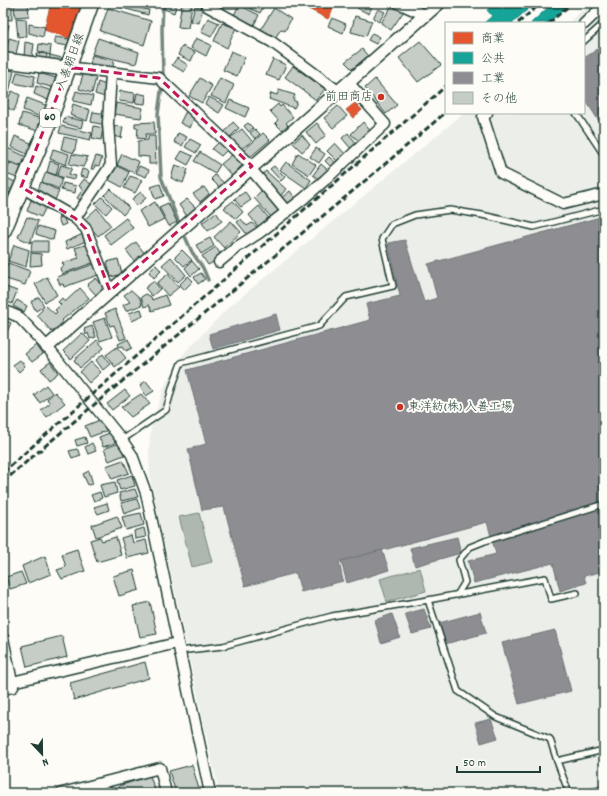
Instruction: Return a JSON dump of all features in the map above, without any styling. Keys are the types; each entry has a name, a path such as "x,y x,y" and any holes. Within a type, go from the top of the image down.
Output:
{"main road":[{"name":"入善朝日線","path":"3,230 46,130 91,3"},
{"path":"3,60 68,69"}],"street":[{"path":"398,3 425,15"},
{"path":"47,347 439,3"},
{"path":"206,4 272,42 338,91"},
{"path":"585,23 604,5"},
{"path":"68,69 75,68 159,78 251,167 287,212"},
{"path":"75,218 110,165 108,124 110,73"},
{"path":"219,262 237,247 287,212 325,180 385,124 348,82"},
{"path":"486,114 483,117 501,173 563,204 604,194"},
{"path":"21,187 75,218 86,229 110,291"},
{"path":"3,310 19,317 47,347 122,440 132,455 146,493 210,793"},
{"path":"3,638 13,687 3,689"},
{"path":"12,682 178,647"},
{"path":"62,793 160,768 166,793"}],"lane":[{"path":"585,40 604,23"},
{"path":"577,114 604,155"},
{"path":"122,440 166,410 181,363 319,326 346,297 393,286 382,239 392,224 415,215 450,210 482,215 534,227 604,209"},
{"path":"457,595 465,582 460,560 470,547 604,504"},
{"path":"178,647 223,646 332,616 457,595 545,578 551,599 577,593"},
{"path":"428,600 458,691 496,717 550,739 569,793"},
{"path":"557,761 604,750"}],"highlighted area":[{"path":"75,68 159,78 252,166 110,291 86,229 75,218 21,187 68,69"}],"shaded area":[{"path":"591,3 604,3 604,793 219,793 150,478 149,448 151,429 166,383 184,353 229,307 463,114 585,114 585,22 569,22"},
{"path":"199,513 212,562 192,567 179,517"},
{"path":"420,568 426,591 387,602 380,579"}],"building: 商業":[{"path":"51,3 82,3 79,25 74,25 69,38 44,30"},
{"path":"297,3 336,3 328,19"},
{"path":"355,103 362,110 353,118 346,110"}],"building: 公共":[{"path":"495,3 535,3 513,22 485,22 492,16 487,10"},
{"path":"553,3 571,3 549,22 532,22"}],"building: 工業":[{"path":"604,45 604,129 585,100 585,57"},
{"name":"東洋紡(株) 入善工場","path":"604,216 604,571 584,576 586,583 560,591 553,563 474,583 468,561 496,554 487,522 339,562 343,581 301,592 296,573 245,586 224,507 202,510 188,449 206,444 187,370 370,320 366,304 400,296 388,243 405,240 424,302 437,298 428,264"},
{"path":"276,314 280,330 213,349 209,334"},
{"path":"457,537 461,553 415,566 410,548"},
{"path":"382,550 389,570 347,583 341,561"},
{"path":"424,609 431,629 412,634 405,614"},
{"path":"480,612 486,633 445,644 439,623"},
{"path":"392,614 400,637 381,643 375,620"},
{"path":"555,630 571,691 519,704 502,643"},
{"path":"491,719 498,738 481,743 475,723"},
{"path":"604,785 604,793 589,793 588,789"}],"building: その他":[{"path":"3,3 12,3 12,20 3,19"},
{"path":"14,3 28,3 29,16 15,17"},
{"path":"113,3 137,3 136,7 149,10 148,15 112,5"},
{"path":"166,3 177,3 174,13 164,9"},
{"path":"182,3 192,5 188,28 178,27"},
{"path":"246,3 265,3 260,13 245,6"},
{"path":"359,3 373,3 369,14 357,8"},
{"path":"393,4 404,11 391,30 381,23"},
{"path":"239,5 259,15 254,25 234,15"},
{"path":"195,6 203,8 199,23 191,21"},
{"path":"108,8 151,21 144,45 100,31"},
{"path":"274,8 291,19 285,31 281,29 275,38 261,29"},
{"path":"378,9 385,12 379,22 373,18"},
{"path":"355,16 372,21 366,36 351,32"},
{"path":"16,18 26,19 27,36 18,37"},
{"path":"208,18 219,23 211,37 201,32"},
{"path":"332,18 346,24 343,33 328,26"},
{"path":"222,23 236,28 227,48 214,41"},
{"path":"3,24 9,25 3,47"},
{"path":"29,24 45,27 43,37 29,33"},
{"path":"372,33 380,37 376,44 368,40"},
{"path":"55,37 69,39 69,46 55,44"},
{"path":"9,38 19,41 15,58 5,57"},
{"path":"98,38 139,52 136,64 92,54"},
{"path":"196,38 211,45 206,56 191,48"},
{"path":"420,41 441,65 418,82 399,58"},
{"path":"25,42 34,44 32,58 24,57"},
{"path":"39,44 51,46 50,55 38,51"},
{"path":"182,46 195,52 191,61 178,55"},
{"path":"362,49 368,56 352,69 345,62"},
{"path":"231,51 245,57 237,76 223,70"},
{"path":"37,53 47,54 46,63 35,62"},
{"path":"50,55 62,58 61,65 48,63"},
{"path":"92,55 114,61 112,70 90,64"},
{"path":"177,58 188,65 184,72 172,65"},
{"path":"273,59 286,65 279,80 266,75"},
{"path":"293,66 325,89 316,100 285,77"},
{"path":"4,69 14,71 9,92 3,91"},
{"path":"17,72 35,76 33,87 14,83"},
{"path":"39,73 56,78 54,88 37,83"},
{"path":"83,74 96,78 92,93 79,89"},
{"path":"200,78 212,86 202,103 189,96"},
{"path":"220,78 234,85 226,103 211,96"},
{"name":"前田商店","path":"375,79 397,105 386,114 365,88"},
{"path":"98,82 106,85 105,97 95,94"},
{"path":"36,86 53,91 50,101 34,94"},
{"path":"279,90 295,95 293,100 297,102 294,108 269,99 271,93 277,95"},
{"path":"12,91 20,95 14,111 4,106"},
{"path":"76,91 93,96 91,105 73,101"},
{"path":"120,91 135,93 134,103 119,101"},
{"path":"137,93 146,95 145,104 135,103"},
{"path":"209,97 224,105 219,113 205,104"},
{"path":"27,98 48,106 43,118 23,110"},
{"path":"230,100 249,108 245,117 226,108"},
{"path":"116,103 143,108 141,118 114,114"},
{"path":"73,104 90,110 87,121 70,115"},
{"path":"278,104 280,107 282,105 293,117 286,123 288,125 282,130 275,123 278,120 270,111"},
{"path":"338,106 347,116 333,128 324,118"},
{"path":"186,111 195,116 190,128 180,123"},
{"path":"93,112 107,114 105,125 91,122"},
{"path":"22,113 42,119 38,131 19,125"},
{"path":"65,117 83,121 81,128 63,123"},
{"path":"154,122 155,134 146,134 145,139 137,138 138,128 135,128 135,123"},
{"path":"233,122 239,128 229,138 224,133"},
{"path":"363,122 372,133 360,142 351,134"},
{"path":"248,123 253,128 249,132 244,126"},
{"path":"317,123 326,135 316,144 306,132"},
{"path":"61,126 92,133 90,140 59,133"},
{"path":"94,126 103,128 101,140 92,138"},
{"path":"115,126 123,127 121,138 113,136"},
{"path":"242,129 252,141 240,150 230,138"},
{"path":"255,129 260,134 255,139 250,133"},
{"path":"178,133 187,137 182,146 174,142"},
{"path":"263,133 270,140 249,158 243,151"},
{"path":"348,133 358,145 352,150 342,138"},
{"path":"302,135 310,145 302,152 293,143"},
{"path":"15,136 33,144 27,154 11,147"},
{"path":"148,136 155,136 156,164 149,164 149,157 138,156 138,141 148,140"},
{"path":"64,137 77,140 74,153 61,149"},
{"path":"190,139 201,145 196,153 185,147"},
{"path":"219,142 228,149 221,156 212,149"},
{"path":"335,143 346,155 338,162 327,151"},
{"path":"3,146 27,157 22,166 3,160"},
{"path":"316,148 325,154 319,163 310,157"},
{"path":"53,149 69,154 66,165 50,159"},
{"path":"182,151 193,156 188,165 177,159"},
{"path":"200,152 220,165 215,173 194,161"},
{"path":"298,153 316,165 309,175 292,164"},
{"path":"72,154 88,157 83,167 69,164"},
{"path":"122,154 139,162 134,173 117,165"},
{"path":"232,155 242,165 232,176 221,164"},
{"path":"96,156 102,158 99,166 95,165 94,169 91,169"},
{"path":"329,157 336,163 332,168 325,161"},
{"path":"50,161 59,164 56,175 47,172"},
{"path":"286,162 311,180 306,188 280,170"},
{"path":"9,163 21,167 17,178 6,174"},
{"path":"321,164 329,171 321,181 313,175"},
{"path":"61,165 72,168 69,174 76,176 74,180 57,176"},
{"path":"175,165 188,169 183,183 171,178"},
{"path":"117,166 129,172 122,187 109,180"},
{"path":"139,166 149,170 146,177 136,173"},
{"path":"274,166 285,177 281,181 270,169"},
{"path":"82,169 89,171 87,178 80,176"},
{"path":"266,171 286,189 279,198 261,175"},
{"path":"46,172 62,178 59,189 42,182"},
{"path":"215,175 224,183 219,187 211,179"},
{"path":"3,176 15,182 11,190 3,185"},
{"path":"130,176 142,180 135,193 124,188"},
{"path":"84,179 94,186 83,202 77,198 83,189 79,186"},
{"path":"41,182 59,191 55,200 37,192"},
{"path":"63,183 76,186 75,193 61,190"},
{"path":"160,184 164,196 155,199 151,187"},
{"path":"204,187 209,194 200,202 193,194"},
{"path":"3,188 10,192 4,203 3,203"},
{"path":"111,189 129,208 123,215 104,195"},
{"path":"263,189 280,208 271,217 254,198"},
{"path":"290,191 298,202 289,209 281,198"},
{"path":"141,192 146,198 137,206 132,199"},
{"path":"245,192 251,200 241,207 234,199"},
{"path":"102,197 112,207 106,214 95,204"},
{"path":"187,199 196,208 187,216 179,205"},
{"path":"31,200 46,207 41,217 27,211"},
{"path":"233,201 243,212 236,219 224,208"},
{"path":"155,202 164,219 148,227 139,211"},
{"path":"168,203 177,222 169,226 159,207"},
{"path":"259,206 271,221 260,229 249,215"},
{"path":"97,208 111,226 98,236 84,220"},
{"path":"216,212 222,221 208,231 202,223"},
{"path":"63,216 66,224 61,226 58,218"},
{"path":"27,217 38,221 30,243 18,237"},
{"path":"126,218 133,228 111,245 104,235"},
{"path":"241,219 247,226 252,223 258,228 249,237 237,222"},
{"path":"231,221 241,232 224,248 214,237"},
{"path":"38,226 55,231 53,240 36,234"},
{"path":"83,234 86,241 67,249 65,242"},
{"path":"210,238 214,246 201,254 196,245"},
{"path":"32,241 48,241 48,252 31,252"},
{"path":"136,242 145,254 135,262 126,250"},
{"path":"88,244 95,262 62,274 60,268 64,266 62,263 79,258 75,248"},
{"path":"14,245 29,250 26,267 8,261"},
{"path":"216,247 222,257 208,265 202,256"},
{"path":"182,250 192,260 184,266 175,257"},
{"path":"31,253 41,254 42,265 30,266"},
{"path":"171,257 186,275 178,282 162,265"},
{"path":"118,259 122,274 111,277 107,262"},
{"path":"192,261 199,269 191,276 185,268"},
{"path":"8,263 30,271 25,285 3,278 3,274"},
{"path":"94,264 98,275 64,287 63,284 60,285 57,277"},
{"path":"156,265 161,271 154,278 149,272"},
{"path":"201,273 205,279 198,284 194,277"},
{"path":"168,274 179,287 168,296 157,283"},
{"path":"188,276 193,281 184,290 179,285"},
{"path":"47,277 57,295 45,302 35,284"},
{"path":"96,278 105,288 96,295 87,285"},
{"path":"154,281 160,289 152,296 145,288"},
{"path":"3,286 17,291 12,304 3,300"},
{"path":"80,288 89,298 61,321 63,322 52,332 37,315 46,306 55,314 57,312 55,310 61,305 58,302 62,298 65,302"},
{"path":"131,290 140,298 142,305 126,311 123,305 130,302 124,295"},
{"path":"146,294 151,297 152,300 165,295 169,305 152,311 149,305 144,307 141,297"},
{"path":"39,297 44,306 36,311 31,302"},
{"path":"17,300 27,306 24,312 13,306"},
{"path":"115,309 126,338 120,340 114,325 110,326 105,313"},
{"path":"141,309 143,316 132,321 129,313"},
{"path":"105,318 112,337 100,341 93,322"},
{"path":"3,319 11,323 5,336 3,335"},
{"path":"92,326 96,337 90,339 88,333 86,335 84,329"},
{"path":"82,333 90,341 71,359 63,351"},
{"path":"128,339 132,348 126,351 123,346 119,347 118,344"},
{"path":"97,340 104,348 80,368 74,360"},
{"path":"36,345 43,354 32,362 25,354"},
{"path":"117,347 126,358 115,367 106,355"},
{"path":"103,354 110,364 103,370 96,360"},
{"path":"20,360 25,366 19,372 13,365"},
{"path":"50,362 58,373 49,380 41,369"},
{"path":"91,362 101,372 89,383 80,372"},
{"path":"146,381 154,391 146,396 140,385"},
{"path":"46,385 52,393 40,403 34,395"},
{"path":"125,390 130,396 112,410 107,404"},
{"path":"55,392 65,403 47,417 41,410 50,403 47,399"},
{"path":"141,394 150,404 131,417 121,407"},
{"path":"102,419 106,431 90,437 85,426"},
{"path":"112,432 115,443 103,447 99,437"},
{"path":"85,437 87,443 77,446 75,440"},
{"path":"92,443 96,451 88,454 85,447"},
{"path":"119,443 124,455 109,461 104,449"},
{"path":"77,449 81,455 72,458 69,451"},
{"path":"123,460 129,473 112,479 106,466"},
{"path":"89,471 93,484 88,485 83,474"},
{"path":"132,475 135,486 120,490 117,480"},
{"path":"115,482 117,493 104,497 100,485"},
{"path":"135,489 138,497 121,501 119,493"},
{"path":"100,492 102,498 94,501 91,495"},
{"path":"137,499 140,508 124,514 121,503"},
{"path":"107,503 109,510 98,514 94,507"},
{"path":"141,513 144,525 126,530 122,517"},
{"path":"117,516 122,528 96,537 92,525"},
{"path":"144,528 146,537 135,539 134,531"},
{"path":"131,535 133,543 146,540 149,553 127,558 121,538"},
{"path":"100,537 102,541 116,537 121,555 97,562 90,540"},
{"path":"77,549 85,571 62,579 57,570 66,567 62,554"},
{"path":"45,556 51,574 28,583 22,566"},
{"path":"134,570 139,590 119,596 113,576"},
{"path":"21,572 26,584 10,589 6,577"},
{"path":"150,602 157,634 140,637 133,606"},
{"path":"62,636 67,657 27,667 22,646"},
{"path":"145,662 149,678 74,700 70,683"},
{"path":"192,765 199,789 176,793 169,771"},
{"path":"150,776 155,790 146,793 122,793 119,786"}],"waterway":[{"path":"163,3 163,78"},
{"path":"162,84 158,114 161,177 180,226"},
{"path":"183,232 192,252 203,268 208,280"}],"railway":[{"path":"519,22 541,3"},
{"path":"550,22 572,3"},
{"path":"3,472 445,87"},
{"path":"3,482 445,113"}],"place":[{"name":"前田商店","path":"381,97"},
{"name":"東洋紡(株) 入善工場","path":"400,407"}]}
